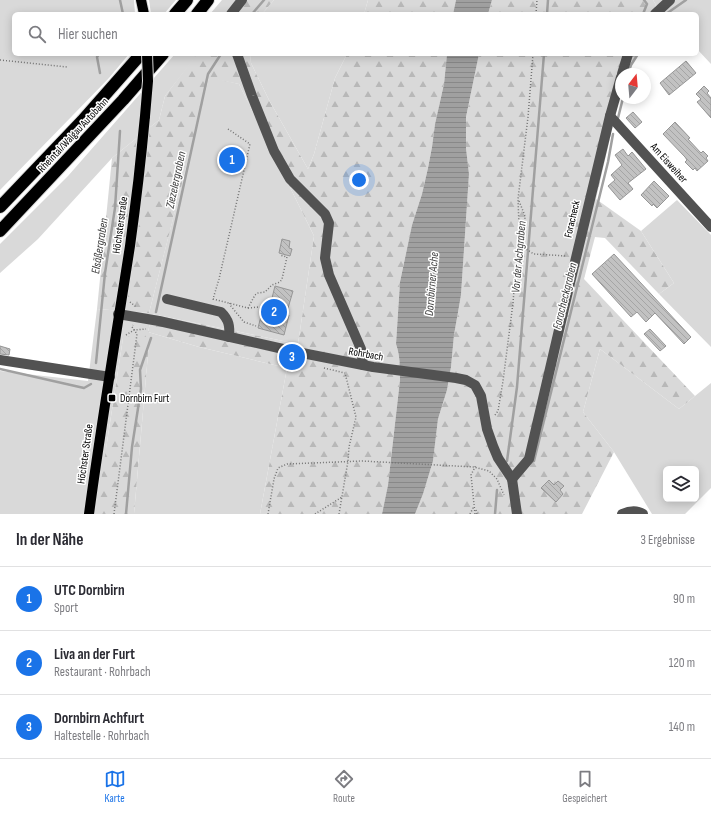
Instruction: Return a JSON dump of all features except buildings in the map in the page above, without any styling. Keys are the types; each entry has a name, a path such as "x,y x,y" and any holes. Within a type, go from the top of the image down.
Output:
{"highway":[{"path":"177,12 187,0"},
{"path":"199,12 208,0"},
{"name":"Rheintal/Walgau Autobahn","path":"0,207 82,121 139,56"},
{"name":"Rheintal/Walgau Autobahn","path":"0,231 123,100 161,56"}],"main road":[{"path":"141,1 144,12"},
{"name":"Höchsterstraße","path":"106,398 118,314 130,246 138,183 148,81 147,56"},
{"name":"Höchster Straße","path":"89,514 106,398"}],"street":[{"path":"233,12 242,0"},
{"path":"657,12 670,0"},
{"path":"239,56 252,96 274,150 290,179 325,214 329,223 324,258 329,275 361,349 363,365"},
{"path":"624,68 627,56"},
{"name":"Foracheck","path":"512,480 529,459 615,98"},
{"name":"Am Eisweiher","path":"610,116 711,227"},
{"path":"167,299 221,312 226,317 229,326 229,337"},
{"name":"Rohrbach","path":"118,314 229,337 346,368 363,365 466,380 475,385 481,396 487,428 493,446 498,458 512,480 517,514"},
{"path":"0,360 110,377"},
{"path":"622,514 627,512 639,512 644,514"}],"path":[{"path":"536,12 537,0"},
{"path":"487,428 498,410 513,303 519,226 518,199 528,117 533,56"},
{"path":"0,60 67,67"},
{"path":"228,129 250,144 213,299 248,308 259,307"},
{"path":"518,199 525,216 524,248 534,254 576,257"},
{"path":"248,308 255,295 265,292 282,279 287,257 280,255"},
{"path":"230,303 230,306 244,322 256,326"},
{"path":"126,334 134,330 149,329"},
{"path":"114,514 137,334"},
{"path":"324,368 346,368 356,417 349,447 348,462 339,514"},
{"path":"268,514 274,479 278,468 287,464 362,461 474,468 489,471 498,479 505,497"},
{"path":"476,465 471,475 476,514"},
{"path":"315,514 342,497"},
{"path":"470,514 474,506"}],"green space":[{"path":"0,0 134,0 135,12 12,12 12,56 127,56 109,78 0,190"},
{"path":"149,0 176,0 166,12 151,12"},
{"path":"222,0 239,0 230,12 212,12"},
{"path":"239,0 274,0 264,12 229,12"},
{"path":"274,0 368,0 365,12 264,12"},
{"path":"368,0 456,0 453,12 365,12"},
{"path":"492,0 653,0 656,5 654,12 489,12"},
{"path":"653,0 711,0 711,64 699,51 699,12 663,12"},
{"path":"173,56 196,56 165,96 159,120 112,158 38,239 0,273 0,244 68,176"},
{"path":"195,56 250,56 251,63 269,100 308,169 314,154 335,78 346,56 447,56 444,84 435,124 428,168 422,194 412,225 400,282 396,344 400,366 400,380 388,485 382,514 260,514 287,368 199,347 148,332 152,314 298,344 314,236 239,84 209,78 149,313 97,309 112,158 159,120 165,96"},
{"path":"250,56 346,56 335,78 314,154 308,169 269,100 251,63"},
{"path":"479,56 635,56 630,68 615,68 615,104 618,104 596,199 641,231 674,283 659,294 605,238 595,237 584,279 695,396 679,409 600,349 583,412 614,452 582,514 415,514 433,461 438,419 447,390 451,367 454,335 461,295 469,174 466,148 466,117"},
{"path":"209,77 239,84 314,236 298,344 152,314 148,332 199,347 287,368 260,514 134,514 149,343 123,338 107,442 100,514 0,514 0,371 88,381 97,309 149,313"},
{"path":"677,200 711,235 711,347 659,294 674,283 641,231"},
{"path":"144,333 149,343 134,514 96,514 123,338"},
{"path":"600,349 679,409 711,383 711,488 699,500 699,466 663,466 663,502 697,502 685,514 652,514 614,452 583,412"}],"water":[{"path":"456,0 492,0 489,12 453,12"},
{"name":"Dornbirner Ache","path":"447,56 479,56 466,117 466,148 469,174 461,295 454,335 451,367 447,390 438,419 433,461 415,514 382,514 388,485 400,380 399,357 396,344 400,282 412,225 422,194 428,168 435,124 444,84"}],"waterway":[{"name":"Elsäßergraben","path":"120,0 123,12"},
{"name":"Ziezelergraben","path":"254,12 264,0"},
{"name":"Vor der Achgraben","path":"547,12 548,0"},
{"path":"644,0 647,4 644,12"},
{"name":"Foracheckgraben","path":"669,12 686,0"},
{"name":"Elsäßergraben","path":"98,56 100,73"},
{"name":"Ziezelergraben","path":"156,312 208,74 220,56"},
{"name":"Vor der Achgraben","path":"507,461 517,387 544,56"},
{"name":"Foracheckgraben","path":"630,68 637,56"},
{"name":"Foracheckgraben","path":"618,118 622,104"},
{"name":"Elsäßergraben","path":"96,363 105,273 115,208 120,131"},
{"name":"Foracheckgraben","path":"534,461 608,162 613,134"},
{"name":"Ziezelergraben","path":"126,514 132,447 141,389 140,370 151,338"},
{"name":"Elsäßergraben","path":"0,369 84,388 91,384"},
{"name":"Vor der Achgraben","path":"495,514 497,490"}],"place":[{"name":"UTC Dornbirn","path":"232,160"},
{"name":"Liva an der Furt","path":"274,312"},
{"name":"Dornbirn Achfurt","path":"292,357"},
{"name":"Dornbirn Furt","path":"112,398"}]}
